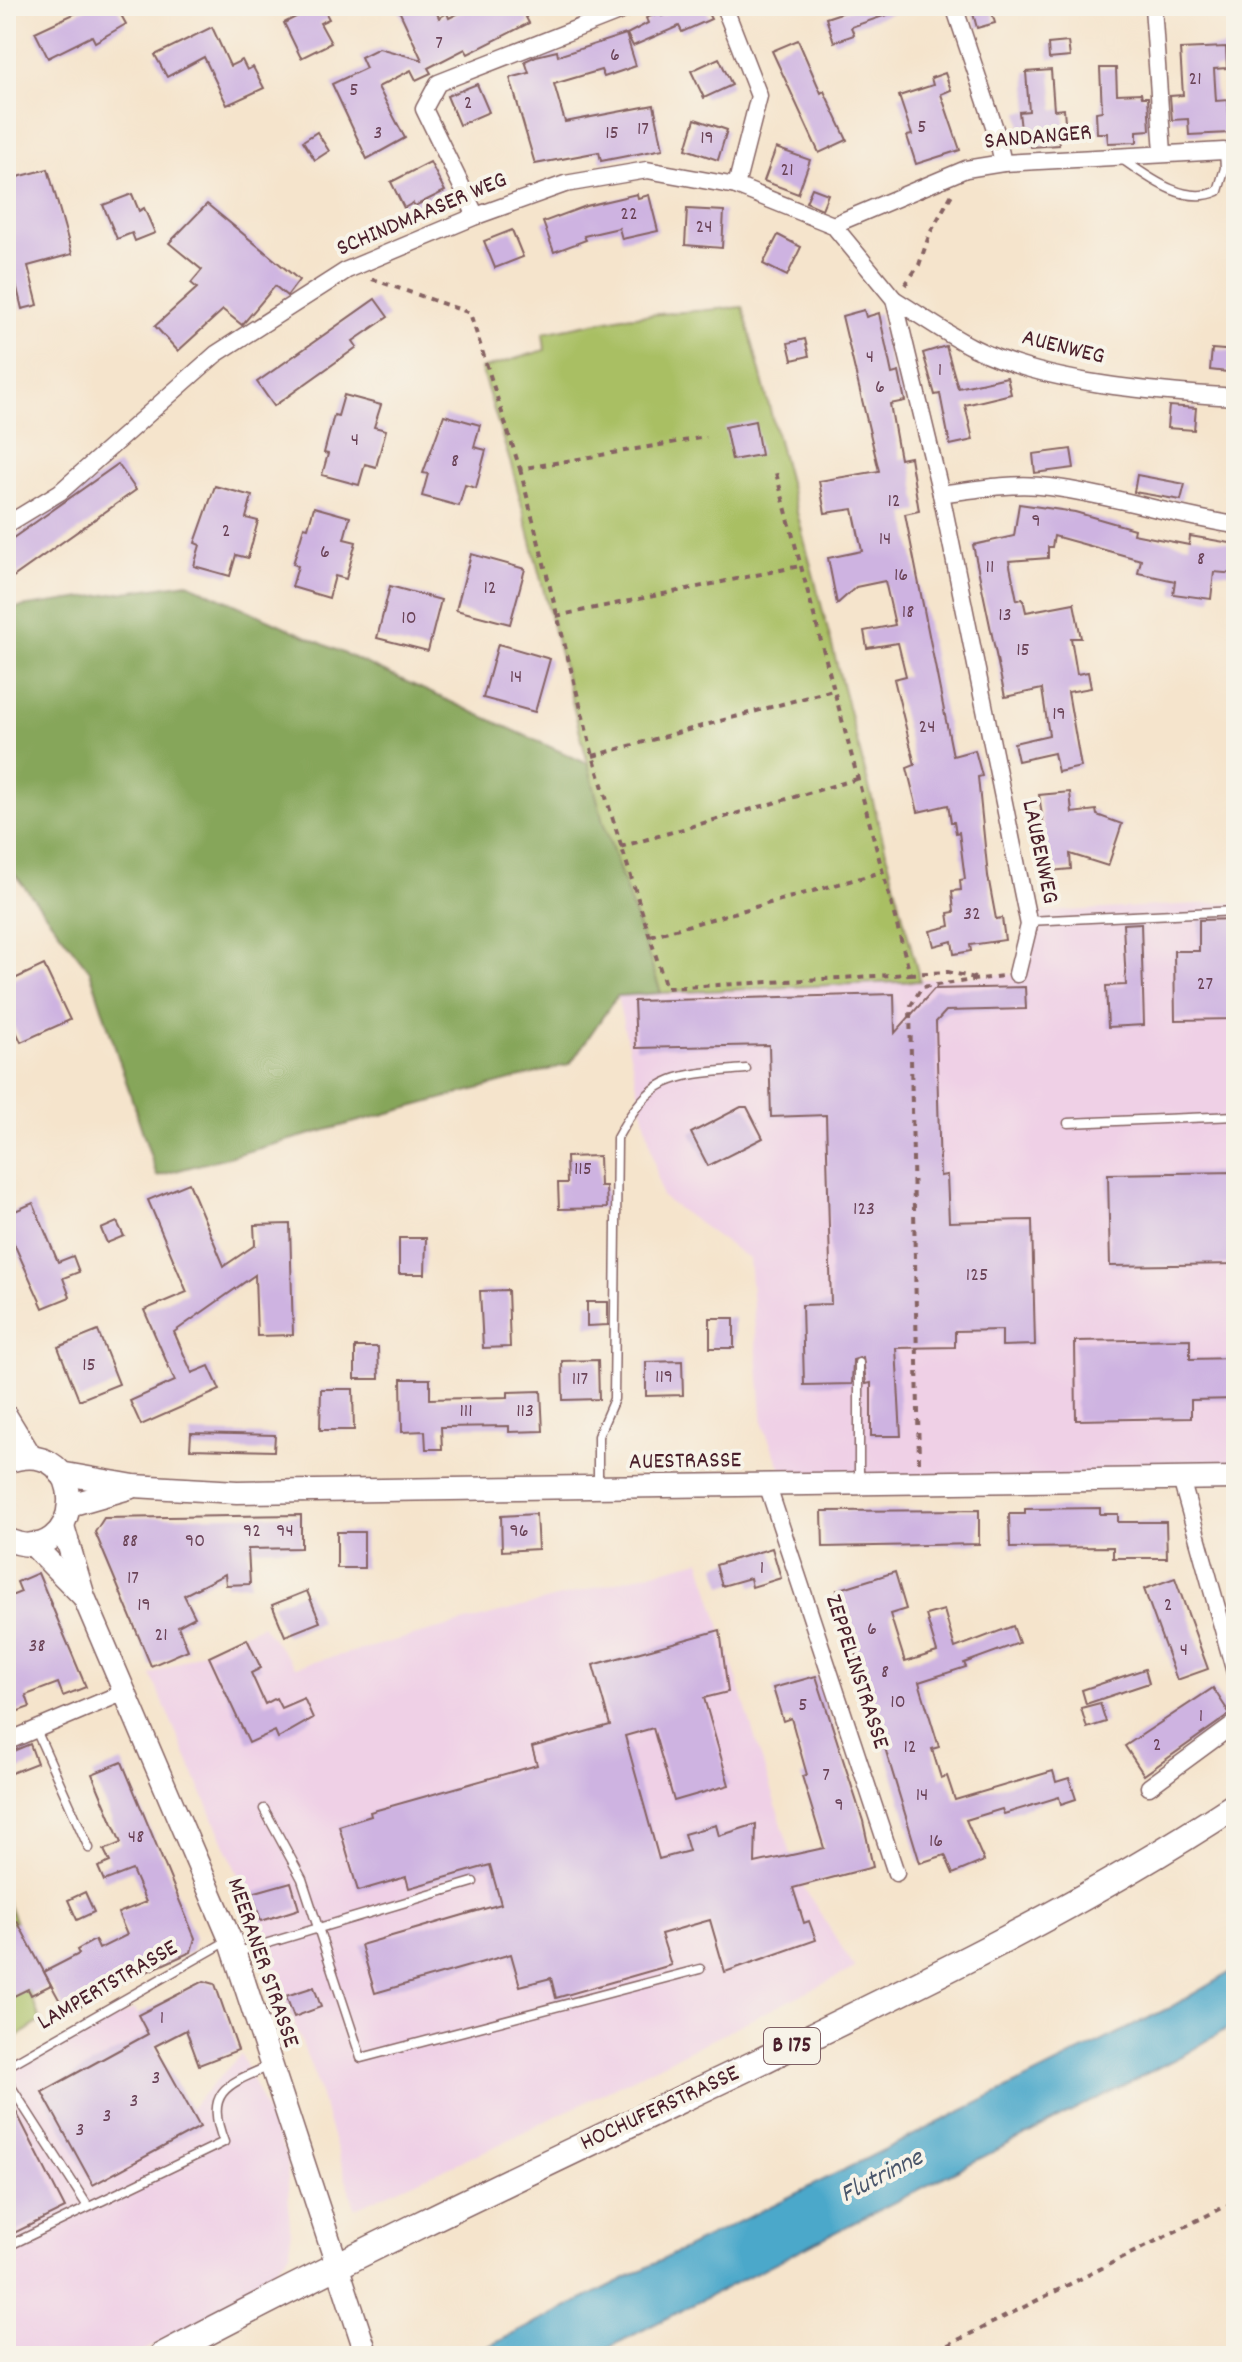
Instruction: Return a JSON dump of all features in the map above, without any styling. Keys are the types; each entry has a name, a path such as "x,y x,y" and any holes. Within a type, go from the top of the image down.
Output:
{"main road":[{"name":"HOCHUFERSTRASSE","path":"162,2356 337,2265 873,2006 1126,1873 1236,1805"}],"street":[{"path":"476,216 424,109 438,83 634,6"},
{"path":"724,6 759,96 736,186"},
{"path":"954,6 996,132 1003,163"},
{"path":"1153,6 1163,153"},
{"name":"SANDANGER","path":"833,225 966,169 1003,163 1224,151"},
{"name":"SCHINDMAASER WEG","path":"6,525 60,492 216,354 347,270 476,216 565,184 647,170 736,186 833,225"},
{"name":"LAUBENWEG","path":"833,225 894,299 941,494 1028,921 1017,974"},
{"name":"AUENWEG","path":"894,299 974,348 1023,365 1105,384 1236,397"},
{"path":"941,494 988,487 1049,486 1236,525"},
{"path":"6,1416 31,1457 6,1462"},
{"name":"AUESTRASSE","path":"31,1457 47,1462 60,1473 134,1486 237,1492 768,1487 1236,1478"},
{"name":"MEERANER STRASSE","path":"60,1473 67,1483 67,1516 84,1597 127,1691 232,1946 367,2356"},
{"path":"1181,1479 1236,1676"},
{"name":"AUESTRASSE","path":"32,1544 54,1535 67,1516 134,1486"},
{"name":"ZEPPELINSTRASSE","path":"768,1487 896,1873"},
{"path":"6,1539 32,1544"},
{"name":"MEERANER STRASSE","path":"32,1544 84,1597"},
{"path":"6,1742 127,1691"},
{"path":"1149,1787 1236,1723"}],"lane":[{"path":"1118,156 1154,181 1178,191 1205,196 1218,191 1223,181 1224,151"},
{"path":"1028,921 1236,911"},
{"path":"598,1489 598,1436 614,1399 617,1138 650,1089 685,1074 746,1069"},
{"path":"1068,1123 1236,1116"},
{"path":"859,1363 859,1485"},
{"path":"35,1729 89,1848"},
{"path":"264,1809 302,1879 361,2058 700,1969"},
{"name":"LAMPERTSTRASSE","path":"6,2067 232,1946 320,1926 473,1882"},
{"path":"6,2247 87,2205 224,2142 215,2120 216,2100 229,2083 271,2066"},
{"path":"6,2079 87,2205"}],"path":[{"path":"894,299 919,265 930,233 966,169"},
{"path":"347,270 470,313 520,469 593,756 666,988 948,972 981,979"},
{"path":"520,469 706,437"},
{"path":"776,473 910,974"},
{"path":"556,616 800,566"},
{"path":"593,756 833,690"},
{"path":"620,847 857,779"},
{"path":"650,936 882,872"},
{"path":"919,1483 910,1007 922,987 1017,974"},
{"path":"926,2356 1236,2201"}],"shaded area":[{"path":"1236,902 1236,1475 788,1487 763,1425 749,1259 662,1197 617,996 1016,974 1027,913"},
{"path":"700,1560 799,1880 855,1968 498,2145 355,2208 315,2077 238,1875 151,1675 262,1625 295,1667"},
{"path":"135,2009 190,2109 241,2054 287,2158 291,2251 251,2296 133,2356 6,2356 6,2068"}],"green space":[{"path":"743,307 920,981 661,993 603,822 513,471 481,369 545,350 543,333 623,317"},
{"path":"188,583 588,764 603,822 661,993 617,996 570,1064 157,1176 90,971 6,863 6,609"},
{"path":"6,1899 29,1954 28,1989 41,2021 6,2044"}],"water":[{"name":"Flutrinne","path":"1236,1969 1236,2023 1187,2053 592,2356 469,2356 1169,2008"}],"building":[{"path":"91,6 116,6 126,24 95,42 92,36 48,58 35,32"},
{"path":"322,6 329,19 320,23 331,43 301,58 284,23"},
{"path":"397,6 434,6 439,18 447,13 449,18 473,6 520,6 529,23 468,54 465,49 428,68 431,73 416,80 411,70 378,87 405,138 367,159 332,84 366,68 361,57 379,48 422,60"},
{"path":"684,6 704,6 711,19 682,32 679,26 633,46 627,34 648,23 646,18 660,12 662,16"},
{"path":"862,6 904,6 904,9 851,27 854,35 834,42 826,18"},
{"path":"971,6 990,6 995,23 977,28"},
{"path":"212,27 230,66 242,60 247,70 253,67 264,88 227,105 204,57 167,77 155,55"},
{"path":"626,34 636,66 604,77 601,70 554,84 565,122 654,105 663,149 601,161 599,152 535,164 510,78 529,73 525,61 536,56 557,51 558,56"},
{"path":"798,40 821,93 824,91 847,140 819,153 772,51"},
{"path":"1068,42 1070,57 1049,59 1048,44"},
{"path":"1226,47 1227,68 1214,69 1216,101 1228,100 1230,133 1189,135 1188,119 1172,120 1170,96 1183,95 1180,49"},
{"path":"719,58 732,85 704,98 691,71"},
{"path":"1100,68 1116,68 1117,94 1141,93 1142,97 1148,97 1150,130 1137,131 1137,142 1108,143 1107,133 1097,133 1096,112 1102,111"},
{"path":"1051,70 1054,110 1064,109 1066,134 1058,135 1059,145 1031,147 1030,138 1022,138 1019,112 1029,111 1026,72"},
{"path":"945,73 951,90 941,94 960,150 916,164 907,136 912,135 899,96 933,85 931,78"},
{"path":"477,84 489,112 459,125 447,96"},
{"path":"695,119 727,130 718,160 686,149"},
{"path":"317,132 329,151 315,160 303,141"},
{"path":"776,148 810,160 798,194 764,181"},
{"path":"430,162 445,191 404,208 391,182"},
{"path":"48,169 72,254 28,266 38,305 22,309 13,271 6,273 6,180"},
{"path":"812,188 828,194 822,209 806,202"},
{"path":"132,194 139,211 144,208 155,233 135,241 132,233 117,239 103,205"},
{"path":"637,194 638,198 649,195 658,231 622,239 619,228 584,236 586,240 554,252 543,222 586,206"},
{"path":"207,204 299,280 287,296 275,286 242,325 223,310 178,351 155,326 197,288 191,283 202,270 169,243"},
{"path":"687,209 724,211 722,248 685,245"},
{"path":"512,230 523,257 495,268 484,241"},
{"path":"778,235 801,247 787,276 763,264"},
{"path":"375,299 388,317 353,341 357,347 274,406 257,382"},
{"path":"864,310 866,317 879,313 892,374 899,372 905,401 890,404 900,459 910,457 919,511 905,514 953,756 975,750 982,776 978,777 988,876 996,919 1002,918 1005,940 970,945 971,951 954,954 952,941 934,946 930,931 950,926 948,913 954,912 952,891 961,890 960,880 965,879 959,832 956,833 954,822 951,822 948,805 918,812 907,768 915,765 894,679 906,676 898,643 867,648 864,631 895,625 885,581 856,587 837,604 828,558 862,551 853,509 825,513 819,481 879,471 842,316"},
{"path":"805,339 809,356 792,360 788,343"},
{"path":"946,346 958,388 1007,377 1011,394 965,405 973,440 950,445 940,394 935,395 923,353"},
{"path":"1212,349 1236,351 1236,373 1210,370"},
{"path":"344,395 381,405 374,427 386,430 376,467 365,464 359,485 322,475 334,415 338,416"},
{"path":"1169,406 1196,408 1194,430 1167,428"},
{"path":"444,415 480,425 474,447 486,450 476,488 465,485 459,506 422,496 428,474 423,473"},
{"path":"755,421 761,455 732,460 725,427"},
{"path":"1071,449 1074,468 1035,473 1033,454"},
{"path":"118,464 136,490 6,582 6,543"},
{"path":"1137,475 1185,484 1181,500 1134,492"},
{"path":"215,486 252,496 246,518 258,521 248,558 236,555 230,576 194,566 200,545 195,543"},
{"path":"1019,504 1075,512 1134,529 1133,534 1189,545 1190,536 1236,544 1236,574 1214,572 1211,599 1173,594 1175,581 1138,573 1141,560 1054,536 1052,547 1048,547 1048,558 1009,561 1017,600 1023,599 1026,612 1074,603 1081,638 1071,638 1077,674 1088,672 1091,688 1068,692 1081,767 1058,772 1054,753 1018,761 1014,743 1049,735 1042,689 1005,697 973,545 1014,536"},
{"path":"314,507 350,517 344,539 356,542 346,579 335,576 329,598 292,587 298,566 293,564 304,527 308,528"},
{"path":"471,554 525,569 510,624 456,610"},
{"path":"390,586 441,600 428,651 377,638"},
{"path":"498,644 550,659 535,712 483,698"},
{"path":"1070,792 1072,813 1096,810 1097,815 1122,824 1108,866 1070,854 1071,869 1050,871 1039,795"},
{"path":"1236,919 1236,1019 1175,1020 1174,951 1199,951 1199,920"},
{"path":"1141,923 1144,1025 1108,1027 1106,986 1126,985 1123,924"},
{"path":"44,965 70,1020 21,1042 6,1010 6,983"},
{"path":"1025,987 1026,1009 946,1011 936,1022 940,1176 947,1175 949,1222 1032,1220 1035,1345 1002,1346 1002,1330 955,1331 955,1347 896,1348 901,1436 871,1436 871,1383 866,1384 863,1357 853,1360 852,1384 804,1385 802,1305 831,1304 826,1115 771,1117 769,1045 636,1048 634,1001 894,994 895,1033 934,989"},
{"path":"741,1107 747,1107 763,1138 708,1166 691,1133"},
{"path":"599,1156 600,1186 606,1186 607,1208 559,1209 558,1183 567,1183 566,1157"},
{"path":"1236,1172 1236,1264 1110,1266 1108,1174"},
{"path":"189,1183 224,1266 255,1245 254,1225 290,1224 293,1335 257,1336 255,1275 174,1332 192,1373 209,1366 220,1390 141,1425 130,1401 175,1381 144,1310 187,1292 148,1200"},
{"path":"33,1203 58,1262 73,1256 79,1272 63,1278 70,1297 43,1308 6,1226 6,1215"},
{"path":"117,1222 124,1236 107,1243 101,1229"},
{"path":"399,1238 426,1238 425,1274 399,1274"},
{"path":"508,1290 510,1347 483,1348 480,1291"},
{"path":"587,1302 608,1302 608,1325 587,1326"},
{"path":"710,1318 734,1318 734,1348 710,1348"},
{"path":"98,1331 119,1384 79,1400 58,1347"},
{"path":"1190,1339 1190,1359 1236,1358 1236,1399 1191,1400 1191,1418 1076,1420 1075,1341"},
{"path":"355,1347 378,1347 379,1379 355,1379"},
{"path":"598,1360 599,1399 563,1400 562,1361"},
{"path":"682,1361 683,1395 646,1396 646,1362"},
{"path":"401,1379 430,1379 430,1399 508,1397 508,1392 541,1391 543,1431 509,1432 509,1426 441,1427 442,1449 426,1449 425,1431 402,1432"},
{"path":"321,1389 353,1389 354,1430 320,1430"},
{"path":"191,1433 275,1435 274,1451 190,1449"},
{"path":"1100,1508 1100,1514 1118,1514 1118,1522 1166,1522 1167,1558 1113,1558 1113,1547 1010,1548 1009,1514 1025,1514 1025,1509"},
{"path":"979,1510 979,1544 823,1547 822,1511"},
{"path":"536,1514 538,1549 502,1551 501,1516"},
{"path":"301,1515 301,1548 248,1549 250,1584 226,1585 225,1574 184,1595 195,1617 178,1626 188,1650 151,1666 95,1532 104,1518"},
{"path":"337,1532 364,1532 364,1568 337,1568"},
{"path":"772,1548 781,1578 752,1587 750,1578 722,1586 716,1565"},
{"path":"895,1572 906,1609 890,1614 905,1662 937,1652 926,1615 944,1610 955,1648 1013,1626 1019,1643 964,1663 966,1667 919,1682 939,1747 932,1749 941,1778 947,1776 955,1800 1053,1771 1056,1782 1069,1778 1076,1799 1061,1804 1059,1797 1004,1814 1002,1809 966,1820 984,1861 953,1874 945,1855 920,1863 837,1590"},
{"path":"38,1573 86,1687 63,1696 58,1683 26,1695 30,1707 13,1713 6,1695 6,1598 21,1592 17,1582"},
{"path":"1175,1578 1208,1669 1177,1680 1144,1589"},
{"path":"307,1591 320,1622 285,1636 272,1605"},
{"path":"720,1630 728,1692 704,1698 729,1785 674,1801 653,1728 625,1736 659,1859 689,1851 684,1834 716,1825 719,1836 756,1824 755,1863 824,1848 802,1776 807,1775 791,1718 783,1721 773,1688 816,1676 863,1821 873,1867 793,1888 804,1923 809,1921 816,1940 725,1972 710,1920 661,1934 671,1965 556,1998 551,1978 520,1986 511,1954 375,1993 361,1945 501,1904 490,1865 409,1888 406,1877 358,1891 339,1826 371,1816 370,1812 537,1765 532,1747 610,1725 593,1665"},
{"path":"247,1639 261,1668 251,1673 265,1704 276,1698 281,1708 304,1698 313,1718 278,1738 275,1731 249,1743 209,1657"},
{"path":"1145,1669 1149,1683 1086,1704 1082,1690"},
{"path":"1213,1688 1230,1714 1144,1775 1125,1746"},
{"path":"1100,1703 1106,1722 1087,1728 1081,1708"},
{"path":"30,1744 37,1763 6,1775 6,1754"},
{"path":"122,1762 195,1938 191,1952 124,1982 67,2014 44,1972 79,1954 77,1950 95,1940 99,1949 127,1935 118,1913 146,1902 132,1870 104,1881 98,1867 110,1862 104,1850 121,1843 92,1774"},
{"path":"291,1882 299,1909 261,1921 252,1893"},
{"path":"85,1892 94,1912 77,1920 68,1900"},
{"path":"17,1921 51,1985 31,1995 28,1989 12,1997 6,1985 6,1927"},
{"path":"204,1981 215,1984 238,2050 199,2065 186,2030 155,2046 200,2127 93,2185 42,2092 148,2034 138,2015"},
{"path":"314,1987 321,2007 294,2017 286,1996"},
{"path":"6,2092 65,2208 6,2237"}]}
